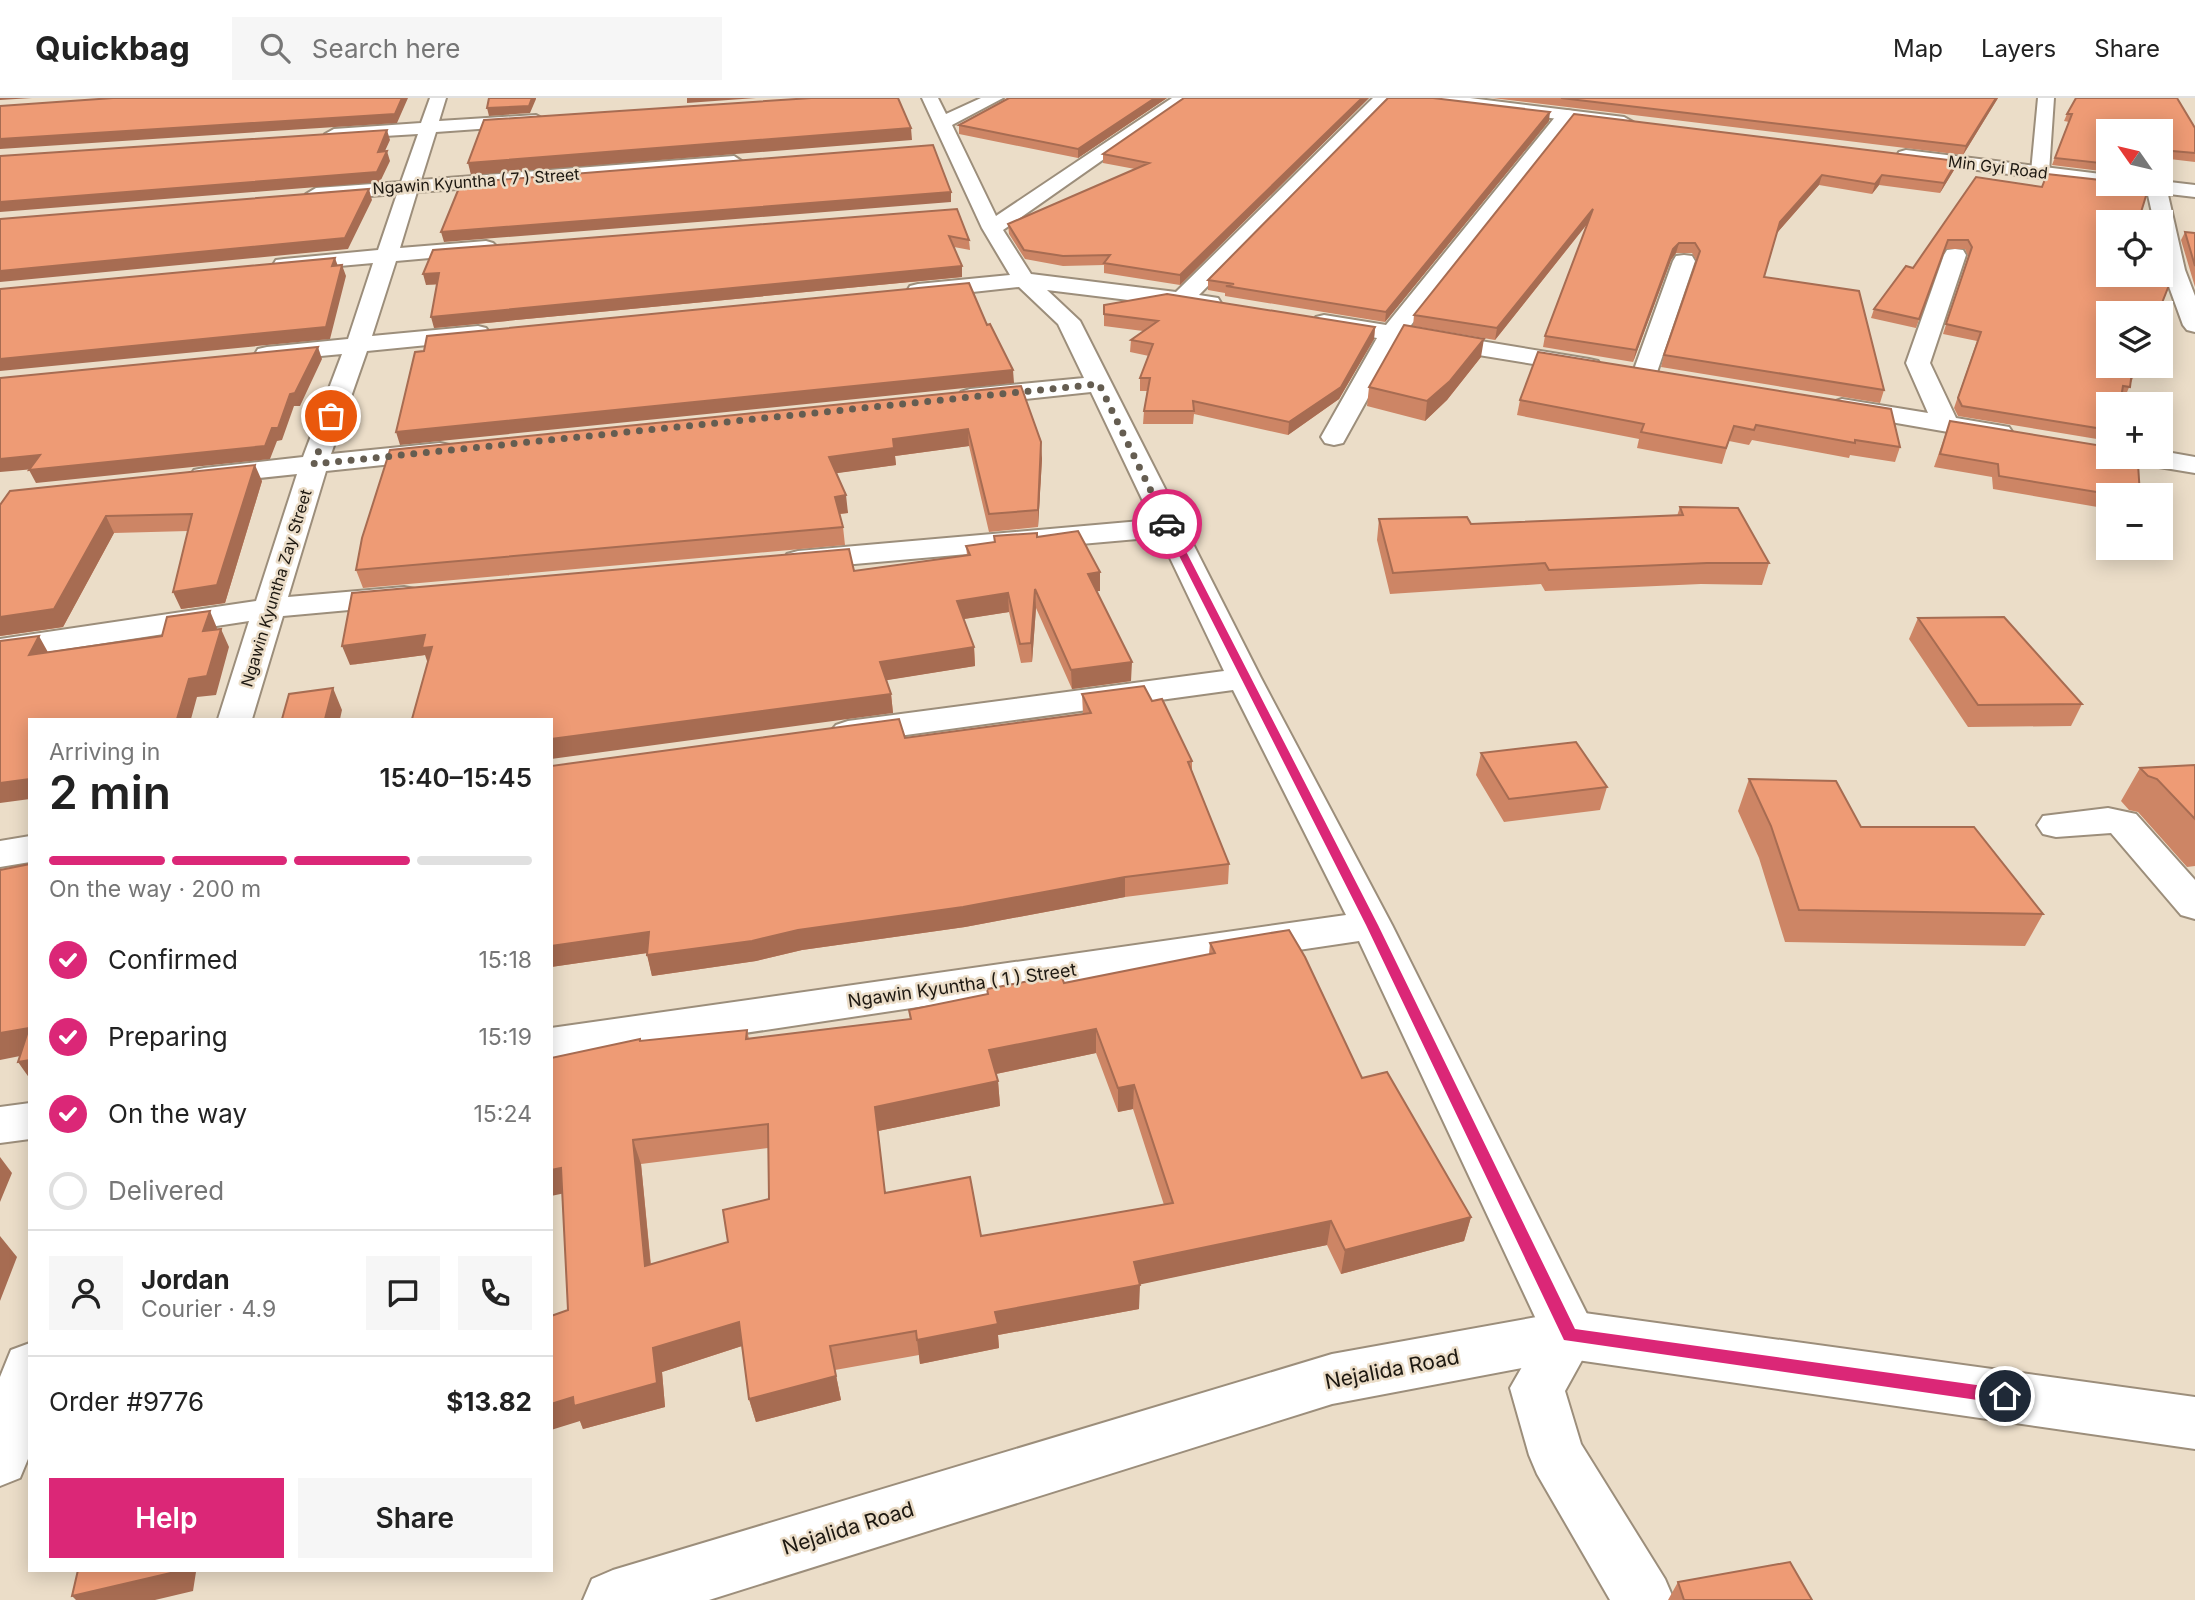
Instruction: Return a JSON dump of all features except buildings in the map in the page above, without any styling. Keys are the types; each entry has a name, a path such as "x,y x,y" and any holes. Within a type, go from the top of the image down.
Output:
{"street":[{"name":"Ngawin Kyuntha Zay Street","path":"235,718 314,464 358,344 438,98"},
{"path":"930,98 942,123 946,146 1024,281 1068,321 1244,678 1372,925 1570,1335 1537,1388 1557,1455 1644,1600"},
{"path":"942,123 995,98"},
{"path":"992,228 1183,98"},
{"path":"1183,298 1383,98"},
{"path":"1428,98 1646,125"},
{"path":"2040,172 2046,98"},
{"path":"1334,437 1392,333 1566,116"},
{"path":"318,135 552,119"},
{"name":"Min Gyi Road","path":"1888,153 2096,179"},
{"name":"Ngawin Kyuntha ( 7 ) Street","path":"300,195 758,160"},
{"path":"2174,188 2195,191"},
{"path":"2158,196 2174,271 2195,325"},
{"path":"955,210 982,208"},
{"path":"263,267 512,245"},
{"path":"1946,424 1918,363 1955,255"},
{"path":"1644,374 1684,261"},
{"path":"899,292 1024,281 1183,298 1235,307"},
{"path":"1301,318 1672,379"},
{"path":"248,355 497,331"},
{"path":"947,399 1099,384"},
{"path":"1822,404 2027,437"},
{"path":"177,479 465,448"},
{"path":"2173,461 2195,465"},
{"path":"768,563 1169,527"},
{"path":"0,649 271,608 436,593"},
{"path":"814,737 1244,678"},
{"path":"2056,825 2108,820 2123,823 2195,905"},
{"path":"0,854 28,849"},
{"name":"Ngawin Kyuntha ( 1 ) Street","path":"553,1045 1372,925"},
{"path":"0,1125 28,1121"},
{"name":"Nejalida Road","path":"613,1600 1332,1379 1570,1335 2195,1423"},
{"path":"0,1459 28,1373"}],"way so far":[{"path":"331,416 314,464 1099,384 1167,524"}],"route":[{"path":"1167,524 1372,925 1570,1335 2005,1396"}]}
